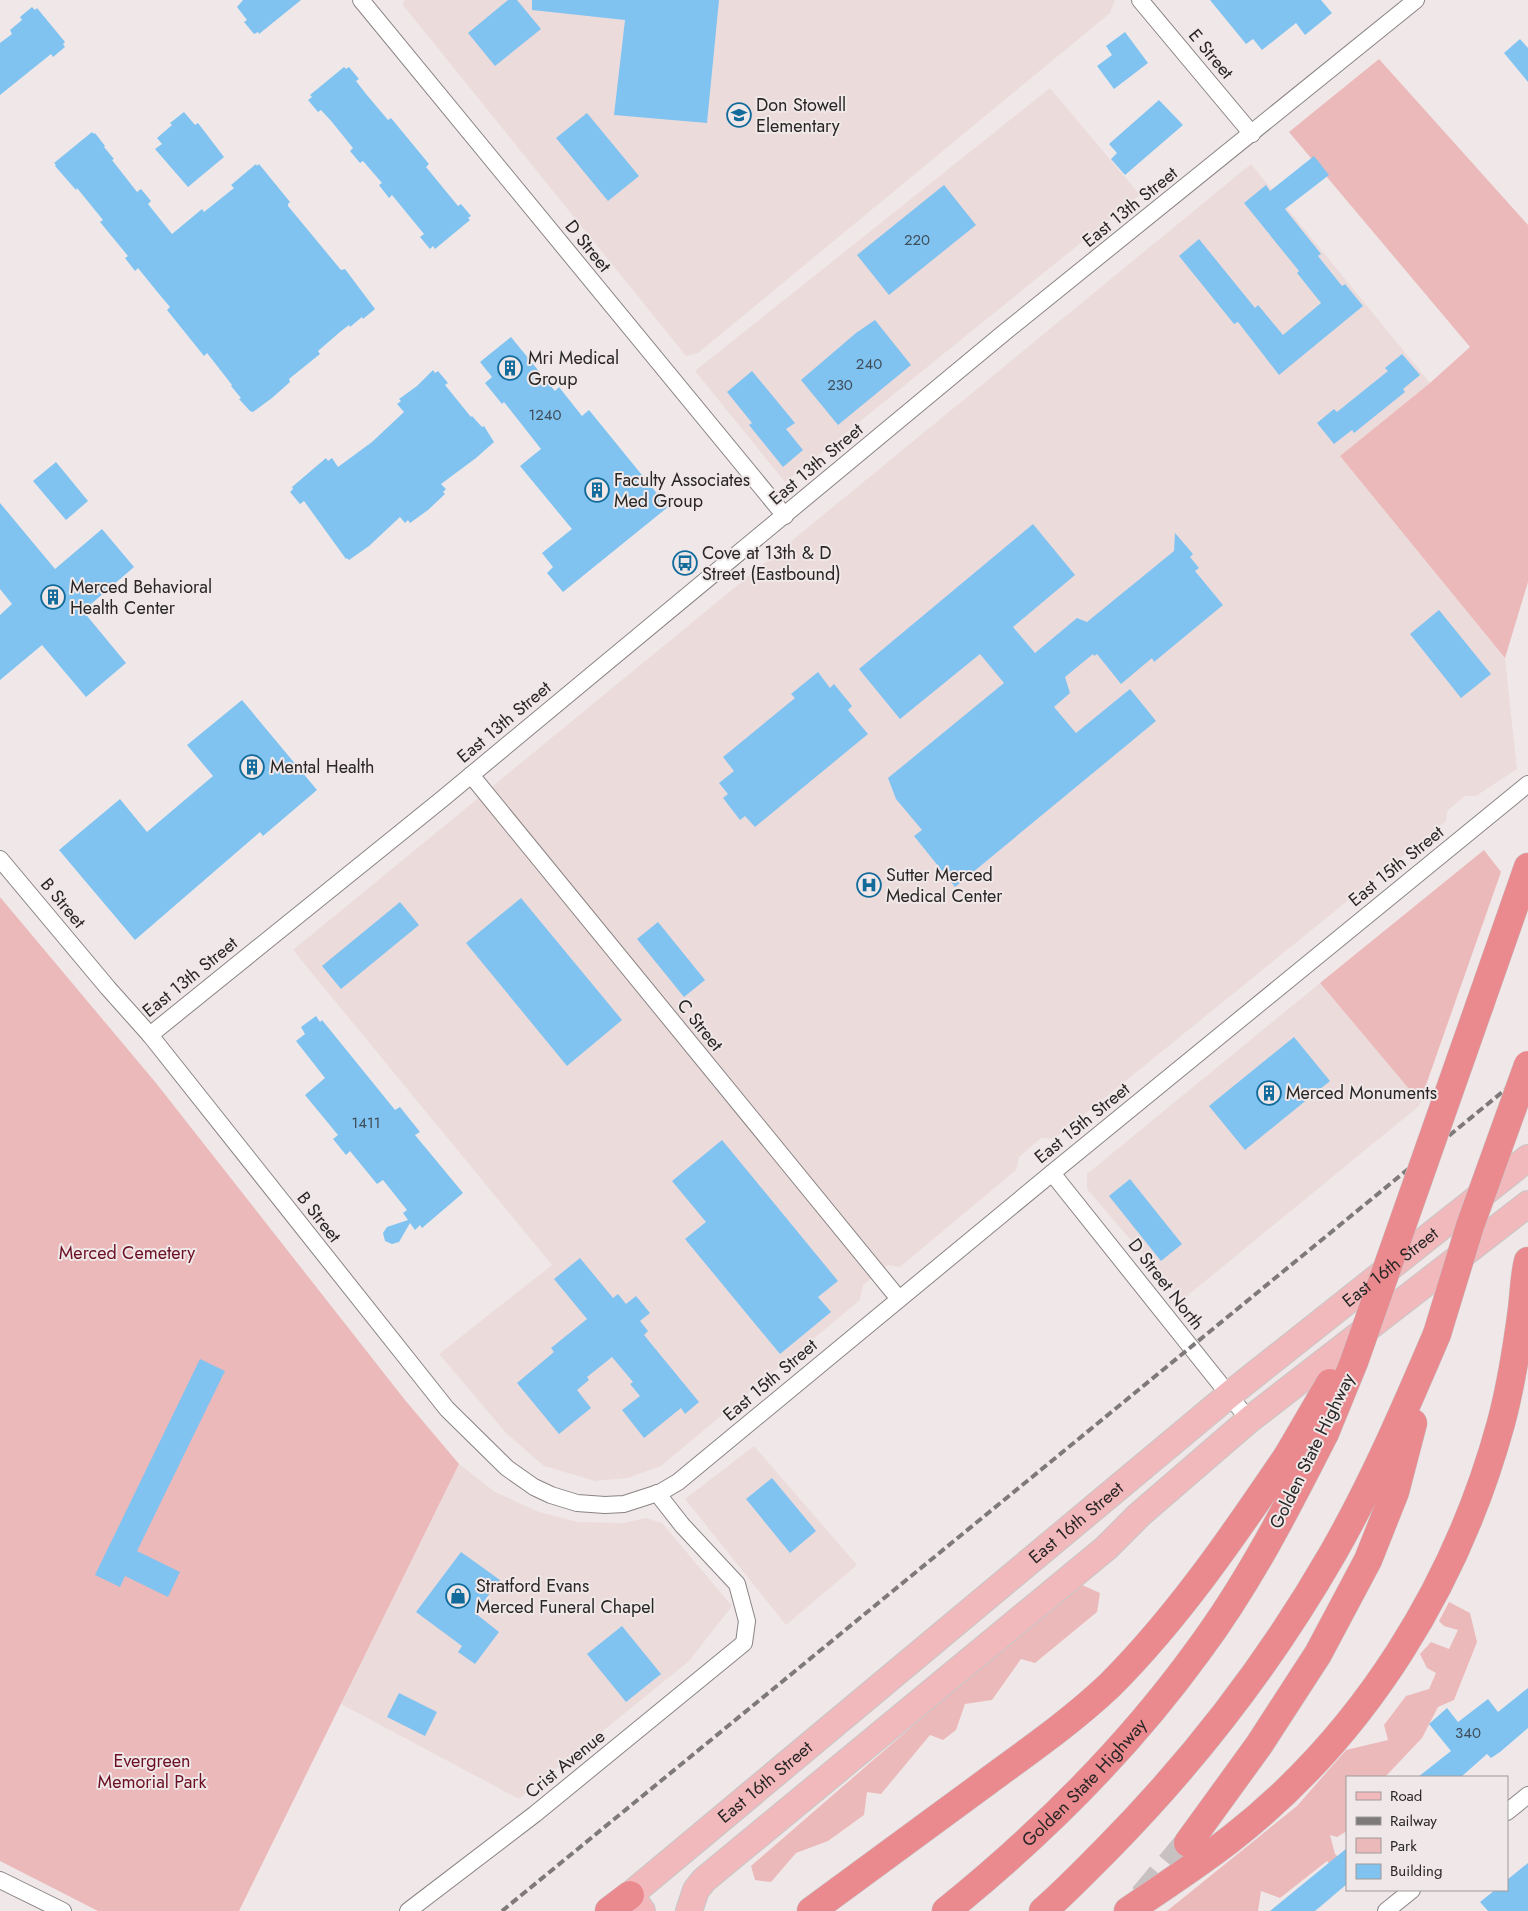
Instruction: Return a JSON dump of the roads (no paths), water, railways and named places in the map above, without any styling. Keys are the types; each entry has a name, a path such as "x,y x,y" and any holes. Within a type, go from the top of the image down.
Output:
{"highway":[{"name":"Golden State Highway","path":"946,1911 1008,1859 1087,1783 1168,1691 1199,1650 1241,1587 1294,1495 1325,1433 1354,1362 1528,867"},
{"path":"1188,1843 1259,1745 1313,1662 1368,1560 1394,1492 1437,1334 1470,1226 1528,1065"},
{"path":"1128,1911 1233,1837 1303,1774 1341,1733 1373,1692 1418,1625 1467,1527 1492,1454 1502,1420 1516,1352 1528,1261"},
{"path":"811,1911 1044,1741 1109,1685 1153,1638 1249,1512 1288,1455 1374,1308"},
{"path":"1043,1911 1126,1830 1180,1770 1228,1711 1289,1624 1333,1554 1355,1513 1396,1430 1437,1334"}],"main road":[{"name":"East 16th Street","path":"627,1906 1229,1395 1528,1158"},
{"name":"East 16th Street","path":"689,1911 696,1890 704,1880 1098,1555 1139,1515 1249,1420 1528,1204"}],"street":[{"name":"D Street","path":"362,0 785,516"},
{"name":"E Street","path":"1140,0 1252,134"},
{"name":"East 13th Street","path":"150,1035 472,775 1005,332 1416,0"},
{"name":"C Street","path":"472,775 899,1299"},
{"name":"East 15th Street","path":"659,1492 678,1482 1528,784"},
{"name":"B Street","path":"0,859 150,1035 448,1409 507,1468 542,1491 577,1503 624,1504 659,1492"},
{"name":"D Street North","path":"1052,1173 1249,1420"},
{"name":"Crist Avenue","path":"408,1911 535,1814 744,1643 747,1621 736,1584 682,1525 659,1492"},
{"path":"1508,1811 1528,1795"},
{"path":"0,1880 63,1911"},
{"path":"1386,1911 1411,1891"}],"tunnel":[{"path":"1143,1897 1188,1843"}],"railway":[{"path":"502,1911 1528,1071"}],"place":[{"name":"Don Stowell Elementary","path":"739,115"},
{"name":"Mri Medical Group","path":"510,368"},
{"name":"Faculty Associates Med Group","path":"597,490"},
{"name":"Cove at 13th & D Street (Eastbound)","path":"685,563"},
{"name":"Merced Behavioral Health Center","path":"53,597"},
{"name":"Mental Health","path":"252,767"},
{"name":"Sutter Merced Medical Center","path":"869,885"},
{"name":"Merced Monuments","path":"1269,1093"},
{"name":"Stratford Evans Merced Funeral Chapel","path":"458,1596"}],"park label":[{"name":"Merced Cemetery","path":"127,1253"},
{"name":"Evergreen Memorial Park","path":"152,1771"}]}
